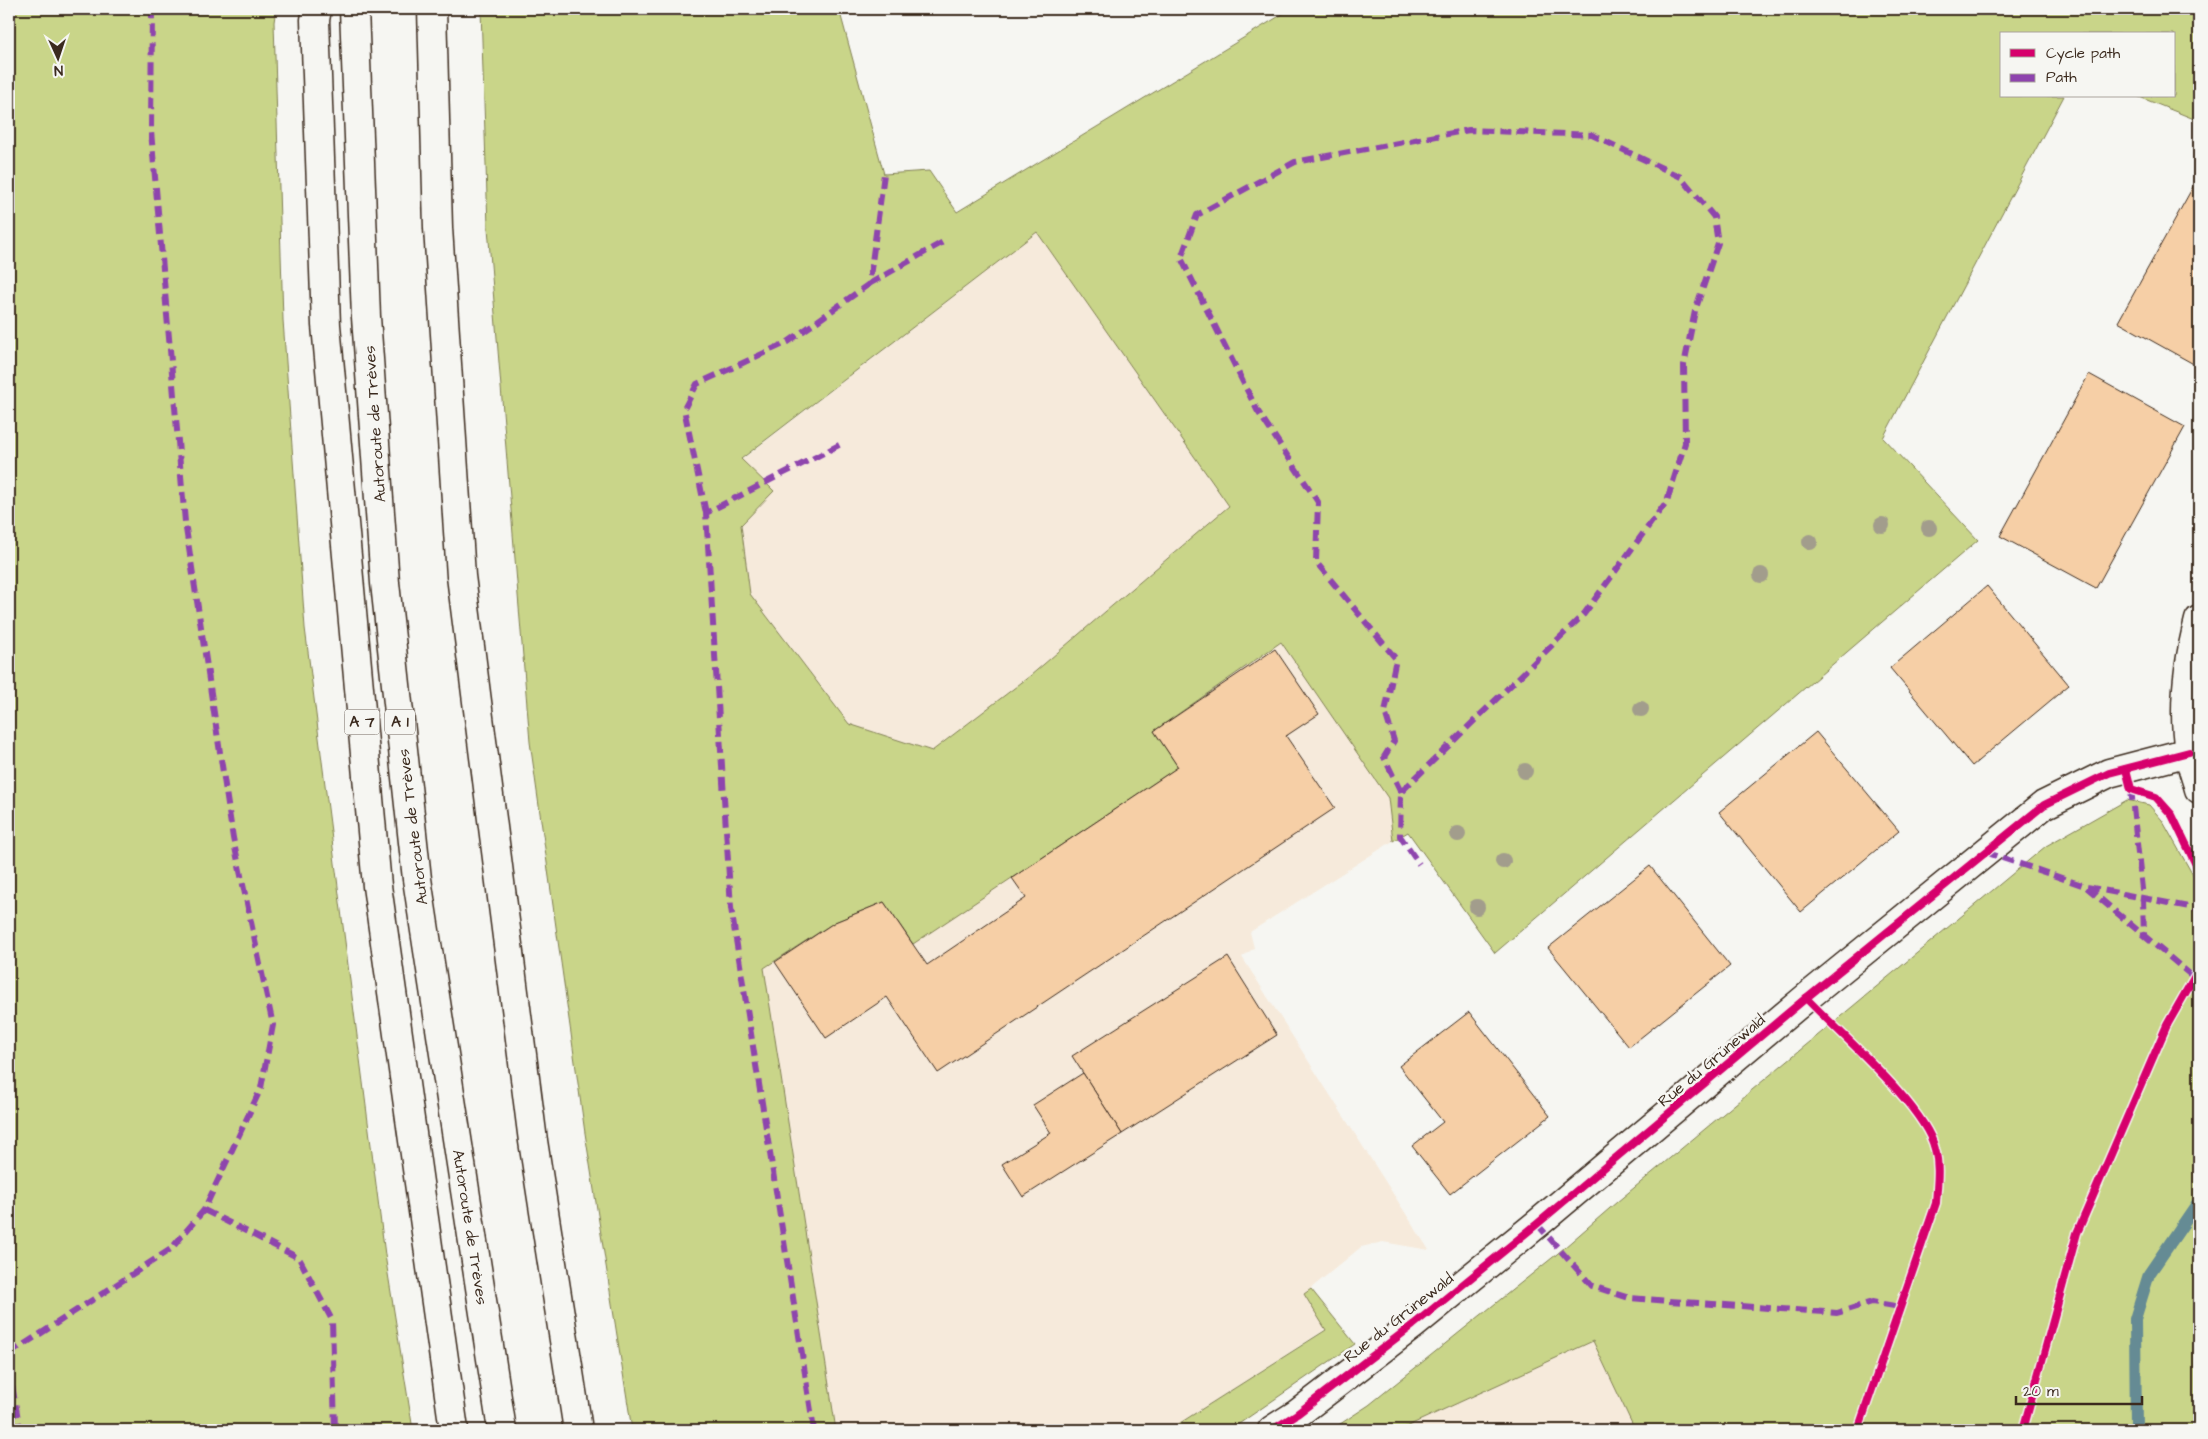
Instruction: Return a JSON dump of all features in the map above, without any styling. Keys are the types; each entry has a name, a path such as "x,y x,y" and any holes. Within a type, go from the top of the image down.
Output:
{"main road":[{"name":"A 7","path":"317,9 315,20 326,325 377,886 454,1430"},
{"name":"Autoroute de Trèves","path":"354,9 366,317 385,583 417,879 502,1430"},
{"path":"432,9 438,228 461,576 533,1141 578,1430"},
{"path":"2199,620 2191,652 2186,702 2189,752 2199,789"},
{"name":"Rue du Grünewald","path":"1272,1430 1297,1414 1420,1319 1537,1224 1806,998 2044,804 2109,773 2189,752"}],"path":[{"path":"2126,769 2131,790 2156,796 2172,815 2199,871"}],"shaded area":[{"path":"1037,232 1229,506 1030,676 932,751 849,724 750,594 741,525 773,491 741,460"},
{"path":"1281,642 1388,798 1393,841 1250,932 1254,948 1242,957 1429,1250 1383,1242 1361,1247 1304,1294 1326,1329 1169,1430 836,1430 764,968 835,922 884,902 914,943 1178,766 1154,731"},
{"path":"1593,1341 1635,1430 1399,1430"}],"green space":[{"path":"9,9 276,9 274,22 283,320 305,628 385,1255 413,1430 9,1430"},
{"path":"481,9 839,9 884,174 929,171 957,212 1291,9 2199,9 2199,121 2142,98 2176,98 2176,32 2000,32 2000,98 2063,98 1883,438 1978,540 1495,953 1408,832 1393,841 1388,798 1281,642 1154,731 1178,767 913,944 884,902 835,922 764,968 836,1430 632,1430 585,1133 530,742 488,228","holes":["1037,232 1229,506 1030,676 932,751 849,724 750,594 741,525 774,491 741,459"]},
{"path":"2127,800 2149,805 2162,820 2199,886 2199,1430 1635,1430 1593,1341 1399,1430 1331,1430 1369,1405 1557,1254 2046,846"},
{"path":"1311,1289 1355,1344 1230,1430 1169,1430 1326,1330 1304,1294"}],"building":[{"path":"2199,176 2199,367 2118,322"},
{"path":"2089,374 2185,427 2096,588 2000,536"},
{"path":"1987,586 2069,685 1972,766 1890,668"},
{"path":"1275,649 1319,714 1286,736 1335,808 938,1073 887,997 826,1038 775,962 835,922 884,902 927,965 1026,898 1012,878 1178,767 1154,731"},
{"path":"1816,732 1899,831 1801,912 1719,812"},
{"path":"1650,866 1730,966 1629,1047 1548,948"},
{"path":"1228,957 1277,1035 1122,1134 1072,1056"},
{"path":"1469,1012 1550,1116 1450,1194 1412,1146 1443,1122 1399,1066"},
{"path":"1083,1073 1122,1134 1023,1197 1002,1164 1051,1133 1033,1105"}],"waterway":[{"path":"2136,1430 2135,1319 2149,1274 2199,1201"}],"marked path":[{"path":"9,1354 171,1249 204,1210 261,1088 273,1025 233,838 185,522 151,131 152,9"},
{"path":"1401,792 1384,757 1394,741 1385,712 1396,659 1316,562 1318,502 1257,410 1181,258 1197,215 1295,162 1469,130 1592,135 1681,177 1714,217 1718,243 1695,311 1684,365 1685,443 1667,501 1584,614 1401,792 1400,836 1419,864"},
{"path":"706,513 684,409 697,384 788,342 869,284 884,174"},
{"path":"869,284 943,242"},
{"path":"814,1430 731,908 706,513 843,443"},
{"path":"2131,789 2143,898 2144,936"},
{"path":"1985,852 2085,886 2198,981"},
{"path":"2087,887 2199,909"},
{"path":"204,1210 299,1258 332,1320 335,1430"},
{"path":"1537,1224 1592,1286 1629,1298 1837,1313 1872,1302 1900,1307"},
{"path":"9,1369 20,1430"}],"cycle path":[{"path":"1272,1430 1297,1414 1413,1325 1537,1224 1806,998 2044,805 2109,773 2189,752"},
{"path":"2126,769 2131,789 2156,797 2172,815 2199,871"},
{"path":"2023,1430 2077,1233 2167,1025 2199,969"},
{"path":"1806,998 1879,1070 1915,1112 1928,1132 1935,1149 1937,1163 1936,1203 1858,1430"}]}
